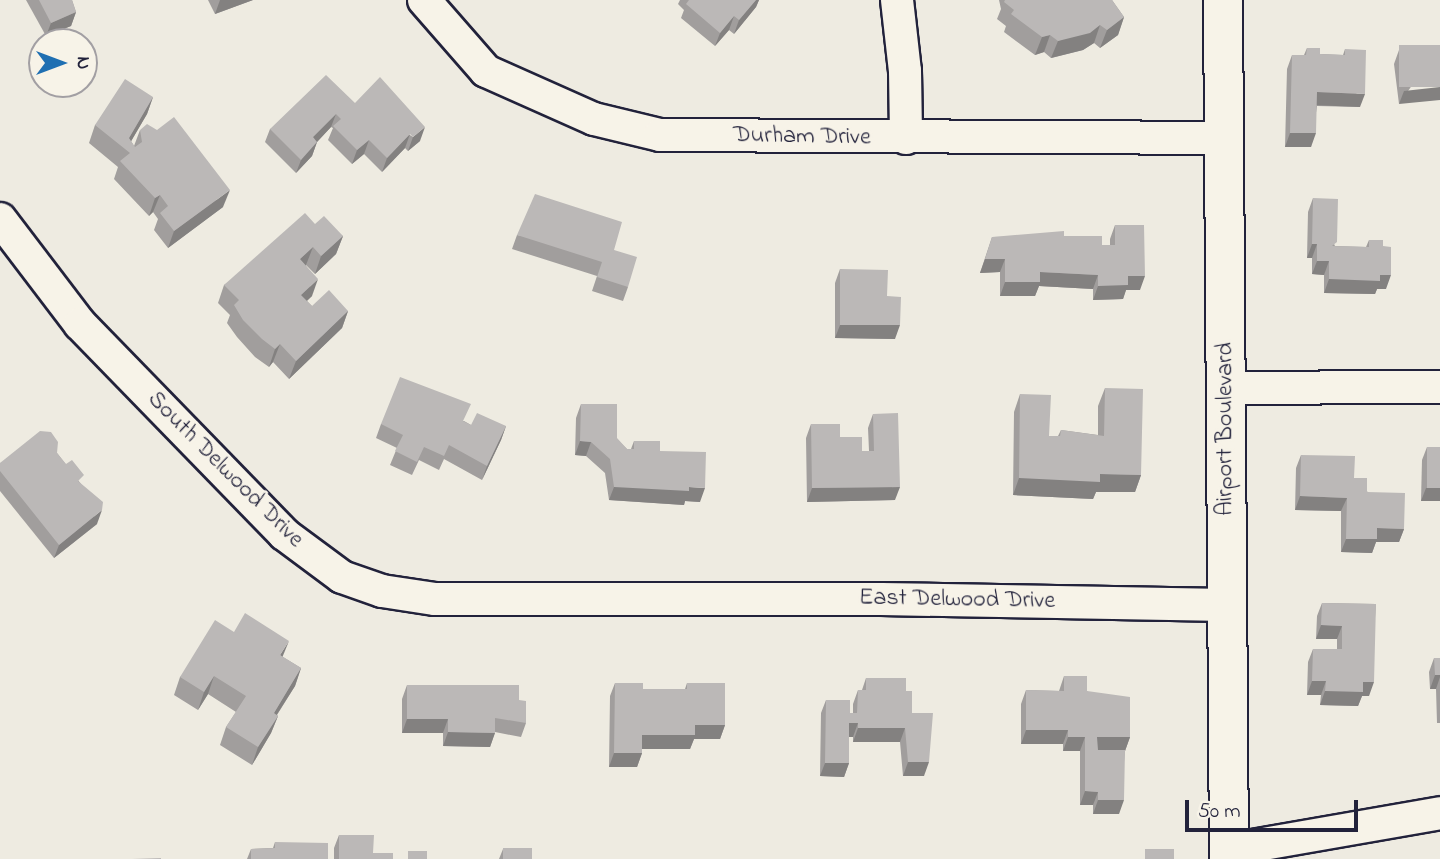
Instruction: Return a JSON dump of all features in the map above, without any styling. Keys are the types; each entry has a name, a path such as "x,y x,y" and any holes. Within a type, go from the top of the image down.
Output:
{"main road":[{"name":"Airport Boulevard","path":"1223,0 1229,855"}],"street":[{"name":"Durham Drive","path":"424,0 486,71 594,119 660,135 1224,138"},
{"path":"897,0 905,71 906,138"},
{"name":"South Delwood Drive","path":"0,219 80,324 284,534 342,577 382,591 435,599 686,599"},
{"path":"1226,388 1440,387"},
{"name":"East Delwood Drive","path":"686,599 1227,605"},
{"path":"1229,855 1440,813"}],"building":[{"path":"39,0 72,0 76,12 51,23"},
{"path":"689,0 756,0 739,20 734,16 720,33 686,4"},
{"path":"1005,0 1112,0 1124,17 1107,30 1100,25 1090,33 1058,41 1050,35 1042,37 1011,14 1014,10"},
{"path":"1399,45 1440,45 1440,87 1399,87"},
{"path":"1307,48 1320,48 1320,54 1345,55 1345,49 1366,50 1365,94 1317,92 1316,133 1290,133 1292,55 1306,55"},
{"path":"326,75 355,103 380,77 425,127 413,137 410,134 387,158 369,140 357,150 333,126 341,119 336,114 313,137 317,142 301,160 270,129"},
{"path":"125,79 153,97 129,138 135,147 142,142 140,130 147,124 157,130 174,117 230,190 174,231 160,213 168,206 160,195 155,198 120,161 130,153 95,125"},
{"path":"535,194 622,222 614,250 637,257 628,287 597,277 602,262 517,235"},
{"path":"1313,198 1338,199 1337,242 1332,246 1369,247 1369,240 1383,240 1383,246 1391,247 1391,275 1380,275 1380,281 1329,279 1329,261 1317,261 1317,244 1312,244"},
{"path":"305,213 315,224 324,216 343,236 321,256 313,247 300,259 318,279 301,295 312,306 329,290 348,311 296,361 280,344 275,349 243,320 234,305 239,300 224,285"},
{"path":"1115,225 1144,225 1145,276 1128,276 1128,285 1098,286 1098,275 1040,272 1040,282 1005,282 1005,259 985,259 992,237 1064,231 1064,236 1102,236 1102,245 1115,245"},
{"path":"840,269 888,270 887,296 901,297 900,325 840,325"},
{"path":"400,377 471,404 463,421 471,425 477,413 506,426 487,466 449,445 444,456 424,447 417,462 395,451 403,435 381,424"},
{"path":"1105,388 1143,389 1141,475 1100,474 1100,482 1019,478 1020,394 1051,395 1049,436 1060,436 1061,430 1104,436"},
{"path":"581,404 617,404 617,438 627,449 634,449 634,441 660,441 660,451 706,452 705,488 689,487 689,491 614,487 610,459 591,442 580,441"},
{"path":"898,413 900,487 812,488 811,424 840,424 840,437 862,437 862,451 874,451 873,414"},
{"path":"40,431 51,432 58,442 57,453 66,464 72,460 84,475 78,481 103,502 102,510 59,545 0,471 0,463"},
{"path":"1427,447 1440,447 1440,488 1427,488"},
{"path":"1301,455 1355,456 1354,478 1367,478 1367,492 1405,493 1404,529 1377,528 1377,539 1346,539 1347,498 1300,496"},
{"path":"1322,603 1376,604 1374,682 1363,682 1363,692 1325,691 1326,681 1312,681 1313,649 1342,649 1342,626 1321,625"},
{"path":"245,613 289,641 280,655 301,668 274,713 278,716 258,747 226,727 246,696 214,676 204,692 180,677 215,620 234,632"},
{"path":"1434,658 1440,658 1440,675 1435,675"},
{"path":"1064,676 1087,676 1087,691 1130,697 1130,737 1097,737 1098,750 1125,750 1124,800 1098,800 1098,792 1085,791 1085,737 1068,737 1068,730 1026,730 1026,690 1064,691"},
{"path":"866,678 906,678 906,691 912,691 912,713 933,713 929,762 908,762 905,728 858,728 858,723 849,723 849,763 825,763 826,700 850,700 850,713 857,713 858,690 866,690"},
{"path":"615,683 643,683 643,689 687,689 687,683 725,683 725,725 695,725 695,735 642,735 642,753 614,753"},
{"path":"407,685 519,685 519,700 526,701 526,723 495,718 495,733 448,732 448,719 407,719"},
{"path":"339,835 374,835 373,853 393,853 393,859 339,859"},
{"path":"275,842 328,843 328,859 251,859 251,849 275,848"},
{"path":"503,848 532,848 532,859 503,859"},
{"path":"1145,849 1174,849 1174,859 1145,859"},
{"path":"408,851 427,851 427,859 408,859"}]}
